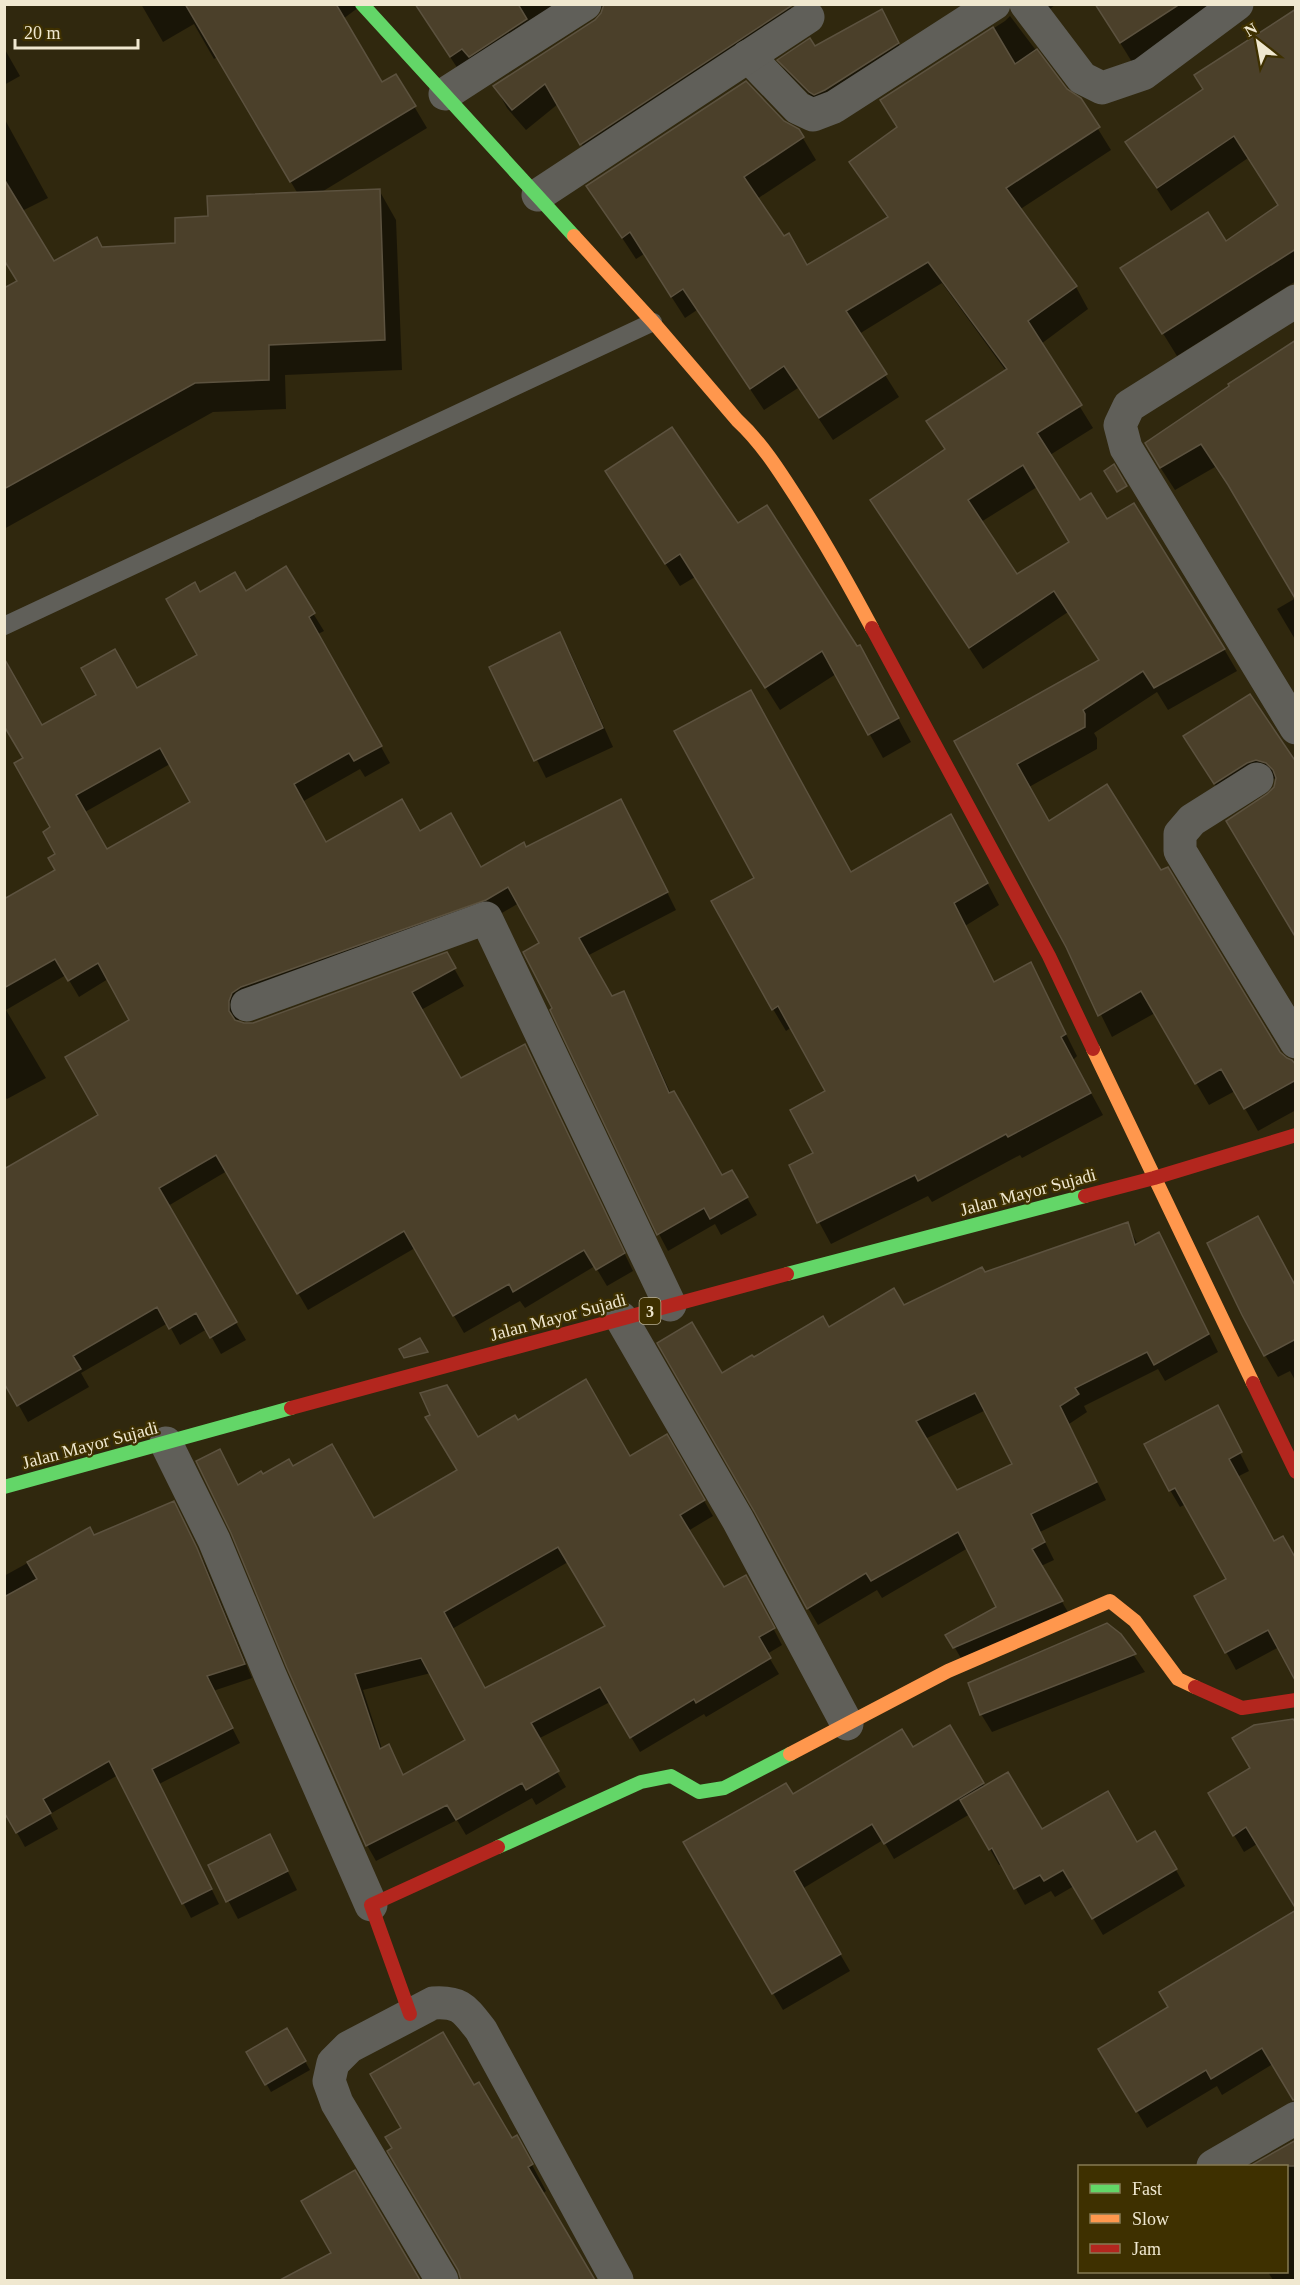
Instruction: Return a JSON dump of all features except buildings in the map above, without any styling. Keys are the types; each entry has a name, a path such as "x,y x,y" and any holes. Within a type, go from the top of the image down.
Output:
{"main road":[{"path":"362,4 538,195 750,432 779,470 828,547 1049,956 1296,1472"},
{"name":"Jalan Mayor Sujadi","path":"4,1487 621,1318 1154,1178 1296,1135"},
{"path":"410,2014 371,1905 640,1782 671,1776 699,1792 724,1788 948,1671 1110,1601 1135,1622 1178,1679 1242,1708 1296,1700"}],"street":[{"path":"445,94 585,4"},
{"path":"748,56 798,108 813,115 834,107 994,4"},
{"path":"1026,4 1082,78 1102,88 1143,74 1237,4"},
{"path":"538,195 808,17"},
{"path":"1296,301 1129,406 1120,425 1126,447 1296,728"},
{"path":"1257,779 1192,820 1180,834 1180,851 1296,1042"},
{"path":"248,1005 486,918 670,1305"},
{"path":"621,1318 738,1520 847,1724"},
{"path":"166,1443 214,1539 270,1675 371,1905"},
{"path":"442,2280 338,2103 329,2081 333,2063 349,2047 433,2003 448,2002 462,2007 481,2030 617,2280"},
{"path":"1214,2165 1296,2118"}],"lane":[{"path":"4,626 653,322"}],"traffic: fast":[{"path":"362,4 574,236"},
{"path":"787,1274 1085,1196"},
{"path":"4,1487 291,1408"},
{"path":"498,1847 641,1782 671,1776 699,1792 724,1788 790,1754"}],"traffic: slow":[{"path":"574,236 763,448 818,532 872,628"},
{"path":"1093,1049 1253,1383"},
{"path":"790,1754 948,1671 1110,1601 1135,1621 1178,1679 1195,1687"}],"traffic: jam":[{"path":"872,628 1049,956 1093,1049"},
{"path":"1085,1196 1154,1178 1296,1135"},
{"path":"291,1408 787,1274"},
{"path":"1253,1383 1296,1472"},
{"path":"1195,1687 1242,1708 1296,1700"},
{"path":"410,2014 371,1905 498,1847"}]}
